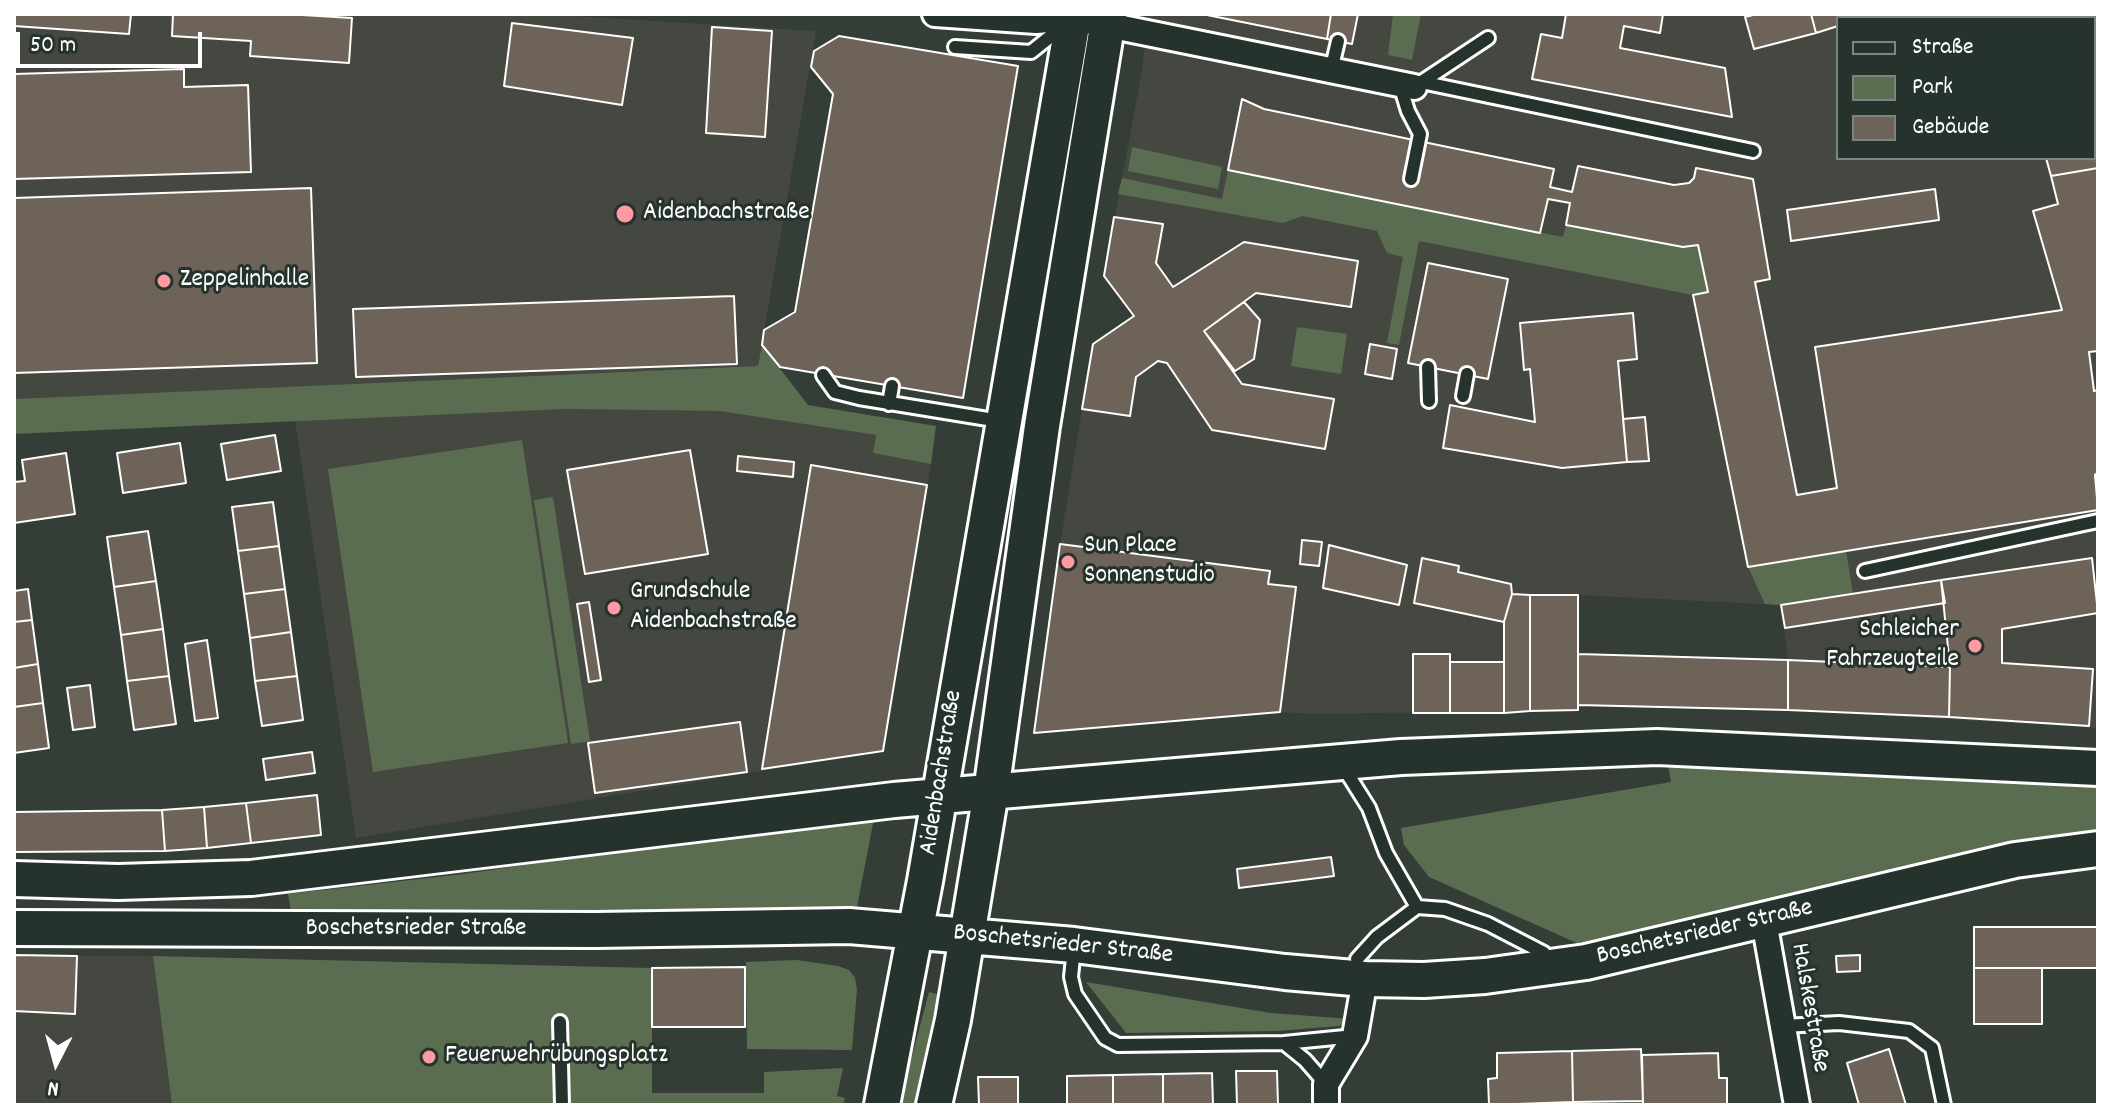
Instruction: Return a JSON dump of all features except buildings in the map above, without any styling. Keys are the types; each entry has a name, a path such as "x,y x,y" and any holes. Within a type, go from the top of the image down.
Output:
{"main road":[{"name":"Aidenbachstraße","path":"882,1105 916,931 1074,16"},
{"name":"Aidenbachstraße","path":"934,1105 953,1020 991,792 1042,426 1108,20"},
{"path":"1003,421 1042,426"},
{"path":"14,879 118,882 251,878 894,800 1374,759 1528,750 1657,747 2098,768"},
{"name":"Boschetsrieder Straße","path":"14,928 596,930 849,926 1074,945 1271,971 1361,969 1424,980 1485,976 1586,962 2015,860 2098,849"}],"street":[{"path":"935,14 1036,21 1074,16 1108,20 1331,71 1412,85"},
{"name":"Halskestraße","path":"1764,921 1797,1105"},
{"path":"1326,1094 1355,1036 1361,969"}],"lane":[{"path":"955,47 1031,52 1074,16"},
{"path":"1411,179 1420,134 1408,111 1412,85 1488,38"},
{"path":"1331,71 1338,41"},
{"path":"1412,85 1753,151"},
{"path":"1428,367 1429,401"},
{"path":"1463,396 1467,374"},
{"path":"823,375 835,392 889,404 1003,421"},
{"path":"889,404 892,386"},
{"path":"1865,571 2098,521"},
{"path":"1347,773 1369,808 1386,853 1417,907"},
{"path":"1361,969 1377,937 1417,907 1445,909 1488,924 1544,953"},
{"path":"1074,945 1071,977 1075,994 1105,1038 1118,1045 1284,1043 1355,1036"},
{"path":"560,1022 562,1105"},
{"path":"1783,1026 1839,1023 1909,1031 1932,1048 1944,1105"},
{"path":"1284,1043 1305,1060 1326,1094"}],"shaded area":[{"path":"14,14 542,14 816,31 758,366 14,399"},
{"path":"1149,14 2072,14 1836,16 1836,160 2096,160 2096,100 2098,728 1788,710 1788,660 1781,605 1578,595 1578,710 1280,712 1034,733 1060,544 1093,344 1134,316 1104,276 1142,70"},
{"name":"Grundschule Aidenbachstraße","path":"565,409 719,411 876,435 873,453 931,464 883,751 356,838 295,420"},
{"path":"14,955 153,956 172,1105 14,1105"}],"green space":[{"path":"1393,14 1421,14 1412,60 1388,55"},
{"path":"1132,147 1222,167 1218,189 1128,171"},
{"path":"1228,170 1563,237 1566,225 1683,247 1698,245 1708,292 1693,295 1419,241 1399,345 1387,343 1403,257 1387,253 1377,231 1302,216 1283,223 1118,194 1122,178 1222,199"},
{"path":"1297,327 1347,334 1341,374 1291,366"},
{"path":"762,345 808,405 936,426 931,464 873,453 876,435 719,411 565,409 14,434 14,399 758,366"},
{"path":"522,440 568,743 373,772 328,469"},
{"path":"553,497 590,741 571,744 534,500"},
{"path":"1846,551 1853,594 1781,605 1765,604 1748,567"},
{"path":"1667,759 2098,780 2098,840 1588,948 1429,877 1404,845 1401,828 1671,782"},
{"path":"875,813 857,907 745,910 700,916 293,923 288,894 463,874"},
{"path":"153,956 652,968 652,1093 764,1093 764,1072 843,1068 837,1096 845,1098 843,1105 172,1105"},
{"path":"797,960 838,966 849,970 855,978 857,989 852,1050 747,1049 746,962"},
{"path":"1086,982 1271,1013 1350,1019 1339,1026 1277,1031 1126,1033"},
{"path":"929,992 938,994 914,1105 899,1105"}],"place":[{"name":"Aidenbachstraße","path":"625,214"},
{"name":"Zeppelinhalle","path":"164,281"},
{"name":"Sun Place Sonnenstudio","path":"1068,562"},
{"name":"Grundschule Aidenbachstraße","path":"614,608"},
{"name":"Schleicher Fahrzeugteile","path":"1975,646"},
{"name":"Feuerwehrübungsplatz","path":"429,1057"}]}
